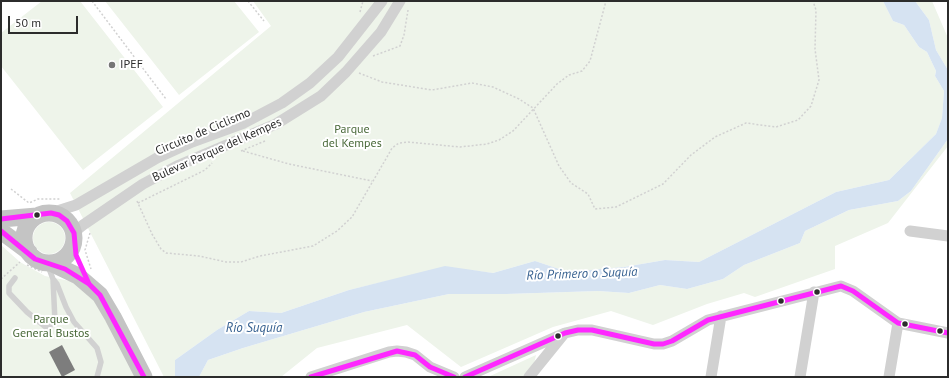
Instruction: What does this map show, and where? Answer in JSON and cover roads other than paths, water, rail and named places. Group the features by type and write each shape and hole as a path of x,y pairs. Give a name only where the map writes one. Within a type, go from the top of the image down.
{"main road":[{"path":"26,256 25,232 28,225 44,215"},
{"path":"1,219 59,215 67,220 72,228 76,255 113,317 144,377"},
{"path":"1,231 26,256 39,261 50,268 90,278"},
{"path":"50,268 65,257 74,240"}],"street":[{"name":"Bulevar Parque del Kempes","path":"44,215 76,205 156,158 192,142 244,123 282,103 310,83 338,57 382,1"},
{"name":"Bulevar Parque del Kempes","path":"74,240 76,232 83,225 143,184 177,166 276,124 320,96 346,72 381,32 400,1"},
{"path":"910,231 948,236"},
{"path":"465,377 565,333 578,330 592,330 654,344 663,344 672,341 708,320 841,286 848,288 898,323 948,333"},
{"path":"800,377 814,292"},
{"path":"711,377 721,316"},
{"path":"889,377 898,323"},
{"path":"528,377 565,333"},
{"path":"311,377 336,373 389,352 397,351 406,352 415,356 429,372 454,377"}],"lane":[{"path":"15,278 9,286 9,292 27,312 47,328 55,322 50,268"},
{"path":"50,268 66,307 74,322 97,348 101,362 97,377"}],"water":[{"name":"Río Suquía","path":"883,1 915,1 929,20 936,50 948,70 948,139 911,191 898,201 849,210 805,231 800,243 744,265 723,279 687,289 660,285 629,293 598,291 449,294 364,312 243,348 208,360 199,377 175,377 175,360 217,330 249,311 281,313 349,290 445,266 493,273 535,261 568,272 624,267 665,260 699,262 836,192 889,180 936,134 942,118 944,91 935,76 936,71 927,52 919,47 904,25 893,21"}],"place":[{"name":"IPEF","path":"112,65"}],"park label":[{"name":"Parque del Kempes","path":"352,137"},
{"name":"Parque General Bustos","path":"51,327"}],"water label":[{"name":"Río Primero o Suquía","path":"582,274"}]}
